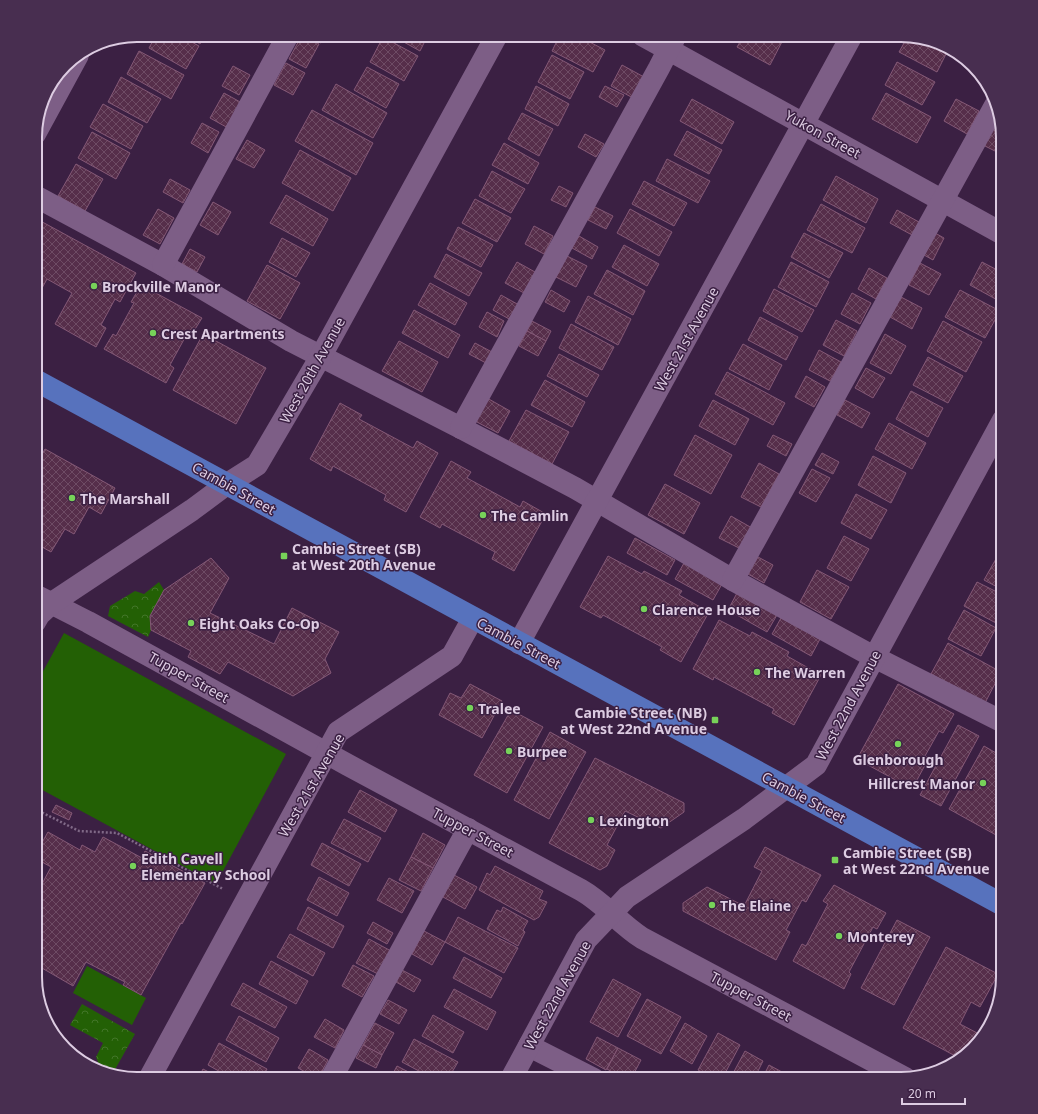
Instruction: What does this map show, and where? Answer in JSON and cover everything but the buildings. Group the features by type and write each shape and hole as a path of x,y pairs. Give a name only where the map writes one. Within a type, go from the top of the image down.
{"main road":[{"name":"Cambie Street","path":"42,384 996,902"}],"street":[{"path":"163,265 284,42"},
{"name":"West 20th Avenue","path":"43,599 192,510 227,484 257,465 321,356 493,42"},
{"path":"461,428 672,42"},
{"name":"Yukon Street","path":"672,42 803,124 996,230"},
{"name":"West 21st Avenue","path":"519,643 848,42"},
{"path":"44,117 70,70"},
{"path":"733,580 943,201 992,110"},
{"path":"42,200 163,265 291,341 575,488 733,580 874,657 996,718"},
{"name":"West 22nd Avenue","path":"514,1072 586,940 627,897 744,818 816,765 996,433"},
{"name":"Tupper Street","path":"43,599 94,625 592,897 631,931 642,938 876,1072"},
{"name":"West 21st Avenue","path":"153,1072 338,732 452,656 473,618"},
{"path":"335,1072 468,829"},
{"path":"529,1046 580,1072"}],"path":[{"path":"42,812 79,831 117,833 223,889"}],"green space":[{"path":"159,582 164,590 150,616 151,630 148,637 108,616 110,606 135,591 144,594"},
{"path":"64,633 286,754 216,884 42,790 42,673"},
{"path":"87,966 146,998 132,1025 73,993"},
{"path":"82,1004 135,1034 115,1069 99,1064 96,1057 103,1043 70,1025"}],"place":[{"name":"Brockville Manor","path":"94,286"},
{"name":"Crest Apartments","path":"153,333"},
{"name":"The Marshall","path":"72,498"},
{"name":"The Camlin","path":"483,515"},
{"name":"Cambie Street (SB) at West 20th Avenue","path":"284,556"},
{"name":"Clarence House","path":"644,609"},
{"name":"Eight Oaks Co-Op","path":"191,623"},
{"name":"The Warren","path":"757,672"},
{"name":"Tralee","path":"470,708"},
{"name":"Cambie Street (NB) at West 22nd Avenue","path":"715,720"},
{"name":"Glenborough","path":"898,744"},
{"name":"Burpee","path":"509,751"},
{"name":"Hillcrest Manor","path":"983,783"},
{"name":"Lexington","path":"591,820"},
{"name":"Cambie Street (SB) at West 22nd Avenue","path":"835,860"},
{"name":"Edith Cavell Elementary School","path":"133,866"},
{"name":"The Elaine","path":"712,905"},
{"name":"Monterey","path":"839,936"}]}
